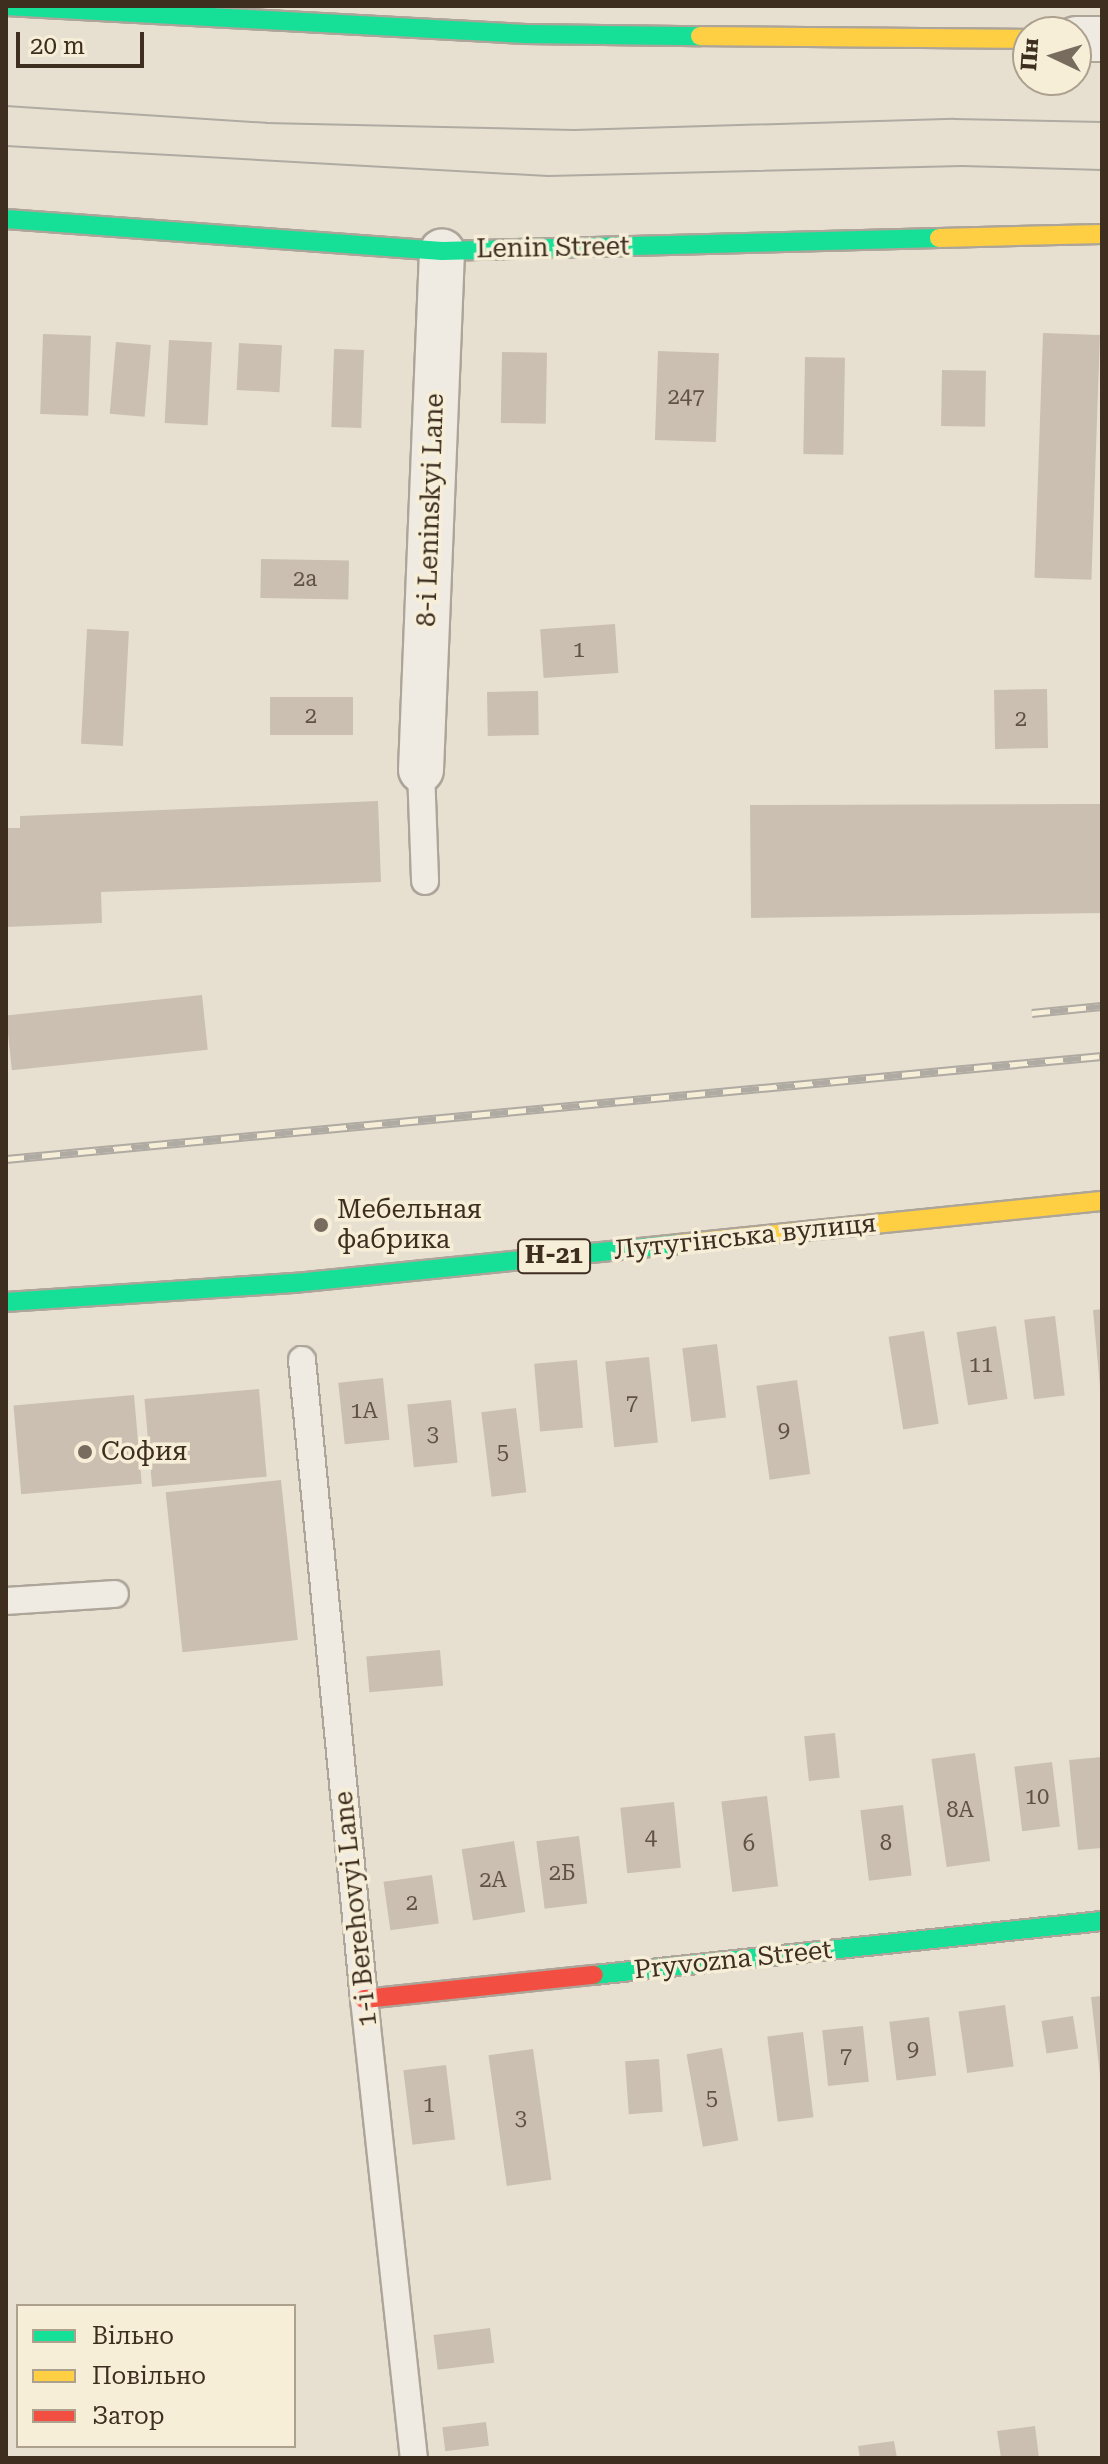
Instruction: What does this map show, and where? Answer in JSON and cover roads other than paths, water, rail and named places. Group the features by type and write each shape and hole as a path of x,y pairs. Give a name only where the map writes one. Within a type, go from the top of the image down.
{"street":[{"path":"6,6 433,17 525,34 1012,39"},
{"name":"Lenin Street","path":"6,219 442,251 1102,234"},
{"name":"8-i Leninskyi Lane","path":"421,770 442,251"},
{"name":"Лутугінська вулиця","path":"6,1302 295,1283 1102,1201"},
{"name":"Pryvozna Street","path":"364,1999 1102,1921"}],"lane":[{"path":"421,770 425,881"},
{"name":"1-i Berehovyi Lane","path":"302,1360 364,1999 414,2458"},
{"path":"6,1601 115,1594"}],"tram line":[{"path":"6,106 266,123 574,130 954,119 1102,122"},
{"path":"6,146 548,176 962,166 1102,170"}],"railway":[{"path":"1032,1013 1102,1006"},
{"path":"6,1159 1102,1056"}],"place":[{"name":"Мебельная фабрика","path":"321,1225"},
{"name":"София","path":"85,1452"}]}
